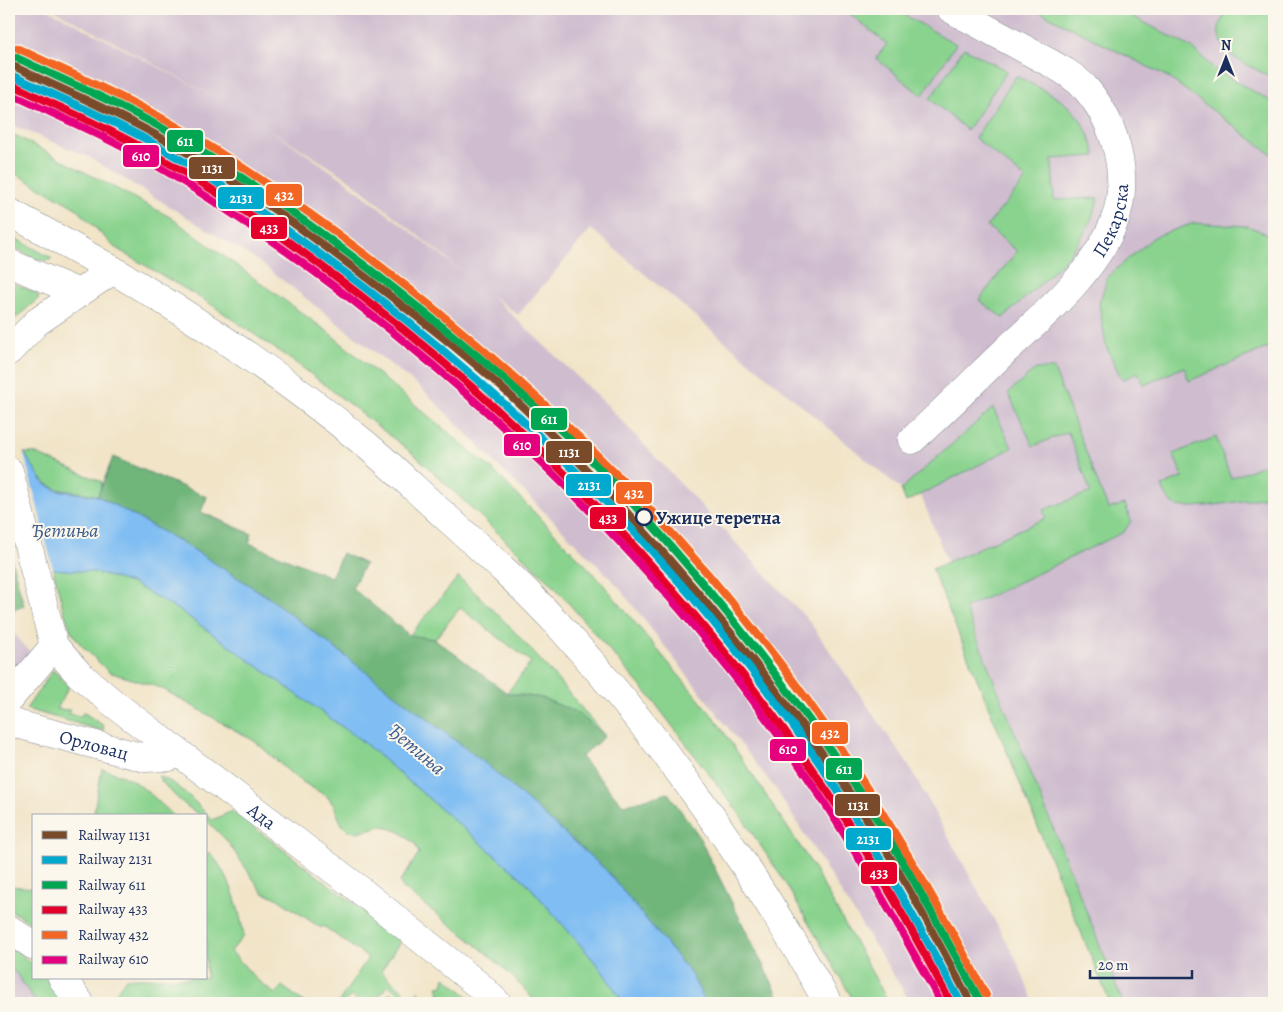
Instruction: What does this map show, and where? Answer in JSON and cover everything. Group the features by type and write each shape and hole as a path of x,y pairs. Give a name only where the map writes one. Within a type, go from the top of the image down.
{"street":[{"name":"Пекарска","path":"912,440 1057,302 1098,253 1115,221 1119,197 1120,167 1115,138 1103,113 1086,89 1058,68 951,9"},
{"path":"9,212 113,270 188,316 260,365 364,443 517,582 563,630 689,784 793,941 828,1003"},
{"path":"9,263 79,293"},
{"path":"9,351 37,322 113,270"},
{"name":"Ада","path":"9,471 54,646 79,674 92,686 355,886 482,988 497,1003"},
{"path":"9,699 54,646"},
{"name":"Орловац","path":"9,722 145,758 170,757 178,752"},
{"path":"9,930 32,945"},
{"path":"63,980 80,1003"}],"shaded area":[{"path":"9,9 47,9 225,102 52,9 1274,9 1274,1003 1123,1003 914,478 901,489 591,229 518,315 489,293 607,405 809,621 909,766 1016,959 1034,1003 911,1003 775,788 617,585 422,389 258,261 89,157 9,124","holes":["266,127 347,178 473,280 340,177"]},
{"path":"9,628 30,652 25,664 9,683"},
{"path":"9,947 32,976 32,980 36,980 60,1003 9,1003"}],"green space":[{"path":"844,9 894,9 956,44 922,96 876,58 887,44"},
{"path":"1034,9 1119,9 1192,48 1216,70 1274,103 1274,156 1168,77"},
{"path":"1227,9 1271,9 1274,11 1274,78 1241,62 1222,43 1219,28"},
{"path":"964,48 1007,71 967,130 930,99"},
{"path":"1016,76 1057,98 1076,114 1090,139 1096,156 1052,159 1054,200 1098,198 1084,234 1073,250 1003,318 979,300 1017,251 987,226 1026,179 975,138"},
{"path":"9,132 170,217 328,332 493,470 597,577 716,720 809,860 889,1003 855,1003 781,876 738,812 651,698 551,583 416,456 303,368 209,303 114,247 76,208 9,170"},
{"path":"1194,223 1248,226 1274,237 1274,345 1189,381 1184,367 1144,385 1138,372 1122,380 1106,346 1099,304 1108,276 1154,237"},
{"path":"9,235 52,259 47,261 36,259 24,253 9,244"},
{"path":"9,281 36,293 39,298 9,324"},
{"path":"1036,369 1054,369 1108,509 1125,504 1131,521 1124,532 965,608 1123,1003 1110,1003 932,569 1046,518 1043,510 1091,492 1068,432 1033,446 1008,393"},
{"path":"993,408 1012,448 906,502 901,489"},
{"path":"1216,437 1231,478 1274,461 1274,496 1193,507 1182,507 1170,502 1162,486 1183,477 1173,454"},
{"path":"24,453 34,453 102,482 98,496 61,490 47,484 33,468"},
{"path":"113,457 207,497 201,512 252,534 249,543 331,577 342,553 365,564 352,588 409,635 435,639 507,693 542,698 578,713 605,736 581,757 623,805 668,793 697,833 782,1003 706,1003 691,974 606,870 486,764 268,597 186,545 98,496"},
{"path":"9,549 24,606 9,612"},
{"path":"53,569 95,572 134,584 182,612 362,741 526,882 601,968 624,1003 536,1003 490,956 403,888 400,882 419,853 415,844 400,832 384,826 356,832 348,831 342,825 328,797 296,778 256,742 161,688 109,672 81,645 71,631"},
{"path":"458,577 498,614 605,736 578,713 542,698 507,693 531,662 460,608 435,639 409,636"},
{"path":"53,670 69,686 57,709 70,710 69,714 82,716 83,712 104,726 103,731 26,709"},
{"path":"102,769 133,781 172,814 93,814"},
{"path":"158,776 181,789 206,814 199,814 194,811 166,787"},
{"path":"232,811 393,933 400,942 381,971 408,995 405,998 388,985 374,1003 359,1003 352,996 342,1003 338,1003 368,958 323,926 321,928 275,897 263,893 227,841 208,822 208,816 212,820"},
{"path":"209,852 217,861 233,891 242,924 244,936 231,951 256,979 275,994 282,986 305,1003 155,1003 146,994 136,1003 108,1003 125,980 208,980"},
{"path":"9,886 32,888 32,923 9,910"},
{"path":"9,944 32,964 32,980 47,980 65,1003 36,1003 16,973 9,968"},
{"path":"445,977 476,1003 442,1003 438,986 443,985"},
{"path":"419,990 424,1003 406,1003"},
{"path":"390,992 406,1003 384,1003 383,1002"}],"water":[{"name":"Ђетиња","path":"9,453 24,453 44,483 56,490 98,496 186,545 268,597 486,764 606,870 691,974 706,1003 624,1003 600,968 526,882 362,741 182,612 134,584 95,572 53,569 9,549"}],"pier":[{"path":"9,450 23,450 54,572 10,552"}],"rail line":[{"name":"432","path":"17,48 149,111 195,137 275,189 379,265 448,320 515,378 579,438 642,501 701,567 758,635 811,706 861,779 894,832 986,995"},
{"name":"611","path":"13,56 144,118 215,160 267,195 368,268 434,320 500,375 593,461 683,560 741,630 824,740 885,832 979,999"},
{"name":"1131","path":"9,64 140,126 185,151 237,184 405,307 527,411 614,498 655,543 734,636 808,733 878,836 926,919 971,1003"},
{"name":"2131","path":"9,74 138,135 210,178 314,249 432,341 498,398 561,457 622,519 680,583 736,650 788,719 838,791 871,843 961,1003"},
{"name":"433","path":"9,83 131,142 176,167 257,219 360,295 428,349 493,405 555,464 615,525 672,588 727,654 779,723 862,845 908,923 951,1003"},
{"name":"610","path":"9,93 96,133 130,151 200,192 251,226 351,299 419,353 548,469 667,594 775,730 855,851 941,1003"}],"place":[{"name":"Ужице теретна","path":"644,517"}]}
